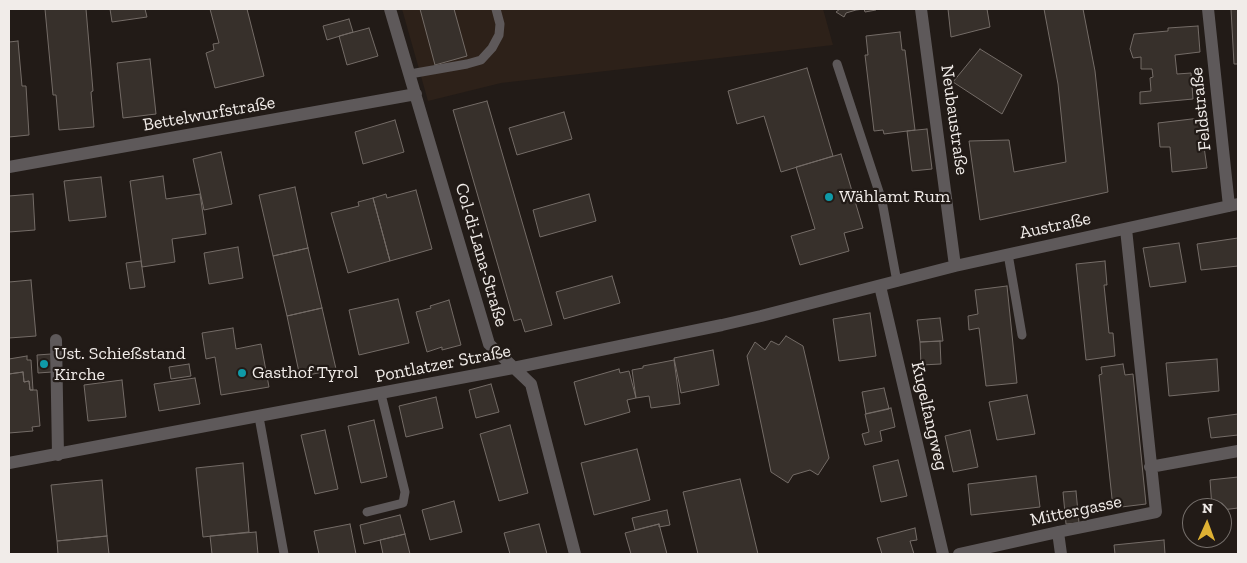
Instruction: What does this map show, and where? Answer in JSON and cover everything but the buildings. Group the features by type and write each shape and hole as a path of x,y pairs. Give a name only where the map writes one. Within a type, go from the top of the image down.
{"street":[{"name":"Col-di-Lana-Straße","path":"390,9 489,344 531,384 576,554"},
{"name":"Neubaustraße","path":"921,9 955,266"},
{"name":"Feldstraße","path":"1208,9 1233,205"},
{"name":"Bettelwurfstraße","path":"9,167 416,94"},
{"name":"Austraße","path":"880,286 955,266 1233,205"},
{"name":"Mittergasse","path":"959,554 1156,512 1126,229"},
{"name":"Pontlatzer Straße","path":"9,463 513,368 761,316 880,286"},
{"name":"Kugelfangweg","path":"880,286 943,554"},
{"path":"56,340 58,455"},
{"path":"1150,467 1238,451"},
{"path":"1058,532 1061,554"}],"lane":[{"path":"410,74 481,60 492,48 499,35 500,24 496,9"},
{"path":"836,64 882,201 897,282"},
{"path":"1008,254 1022,335"},
{"path":"367,512 403,503 405,492 381,394"},
{"path":"259,417 284,554"}],"shaded area":[{"path":"402,9 823,9 833,45 501,83 428,101"}],"place":[{"name":"Wählamt Rum","path":"829,197"},
{"name":"Ust. Schießstand Kirche","path":"44,364"},
{"name":"Gasthof Tyrol","path":"242,373"}]}
